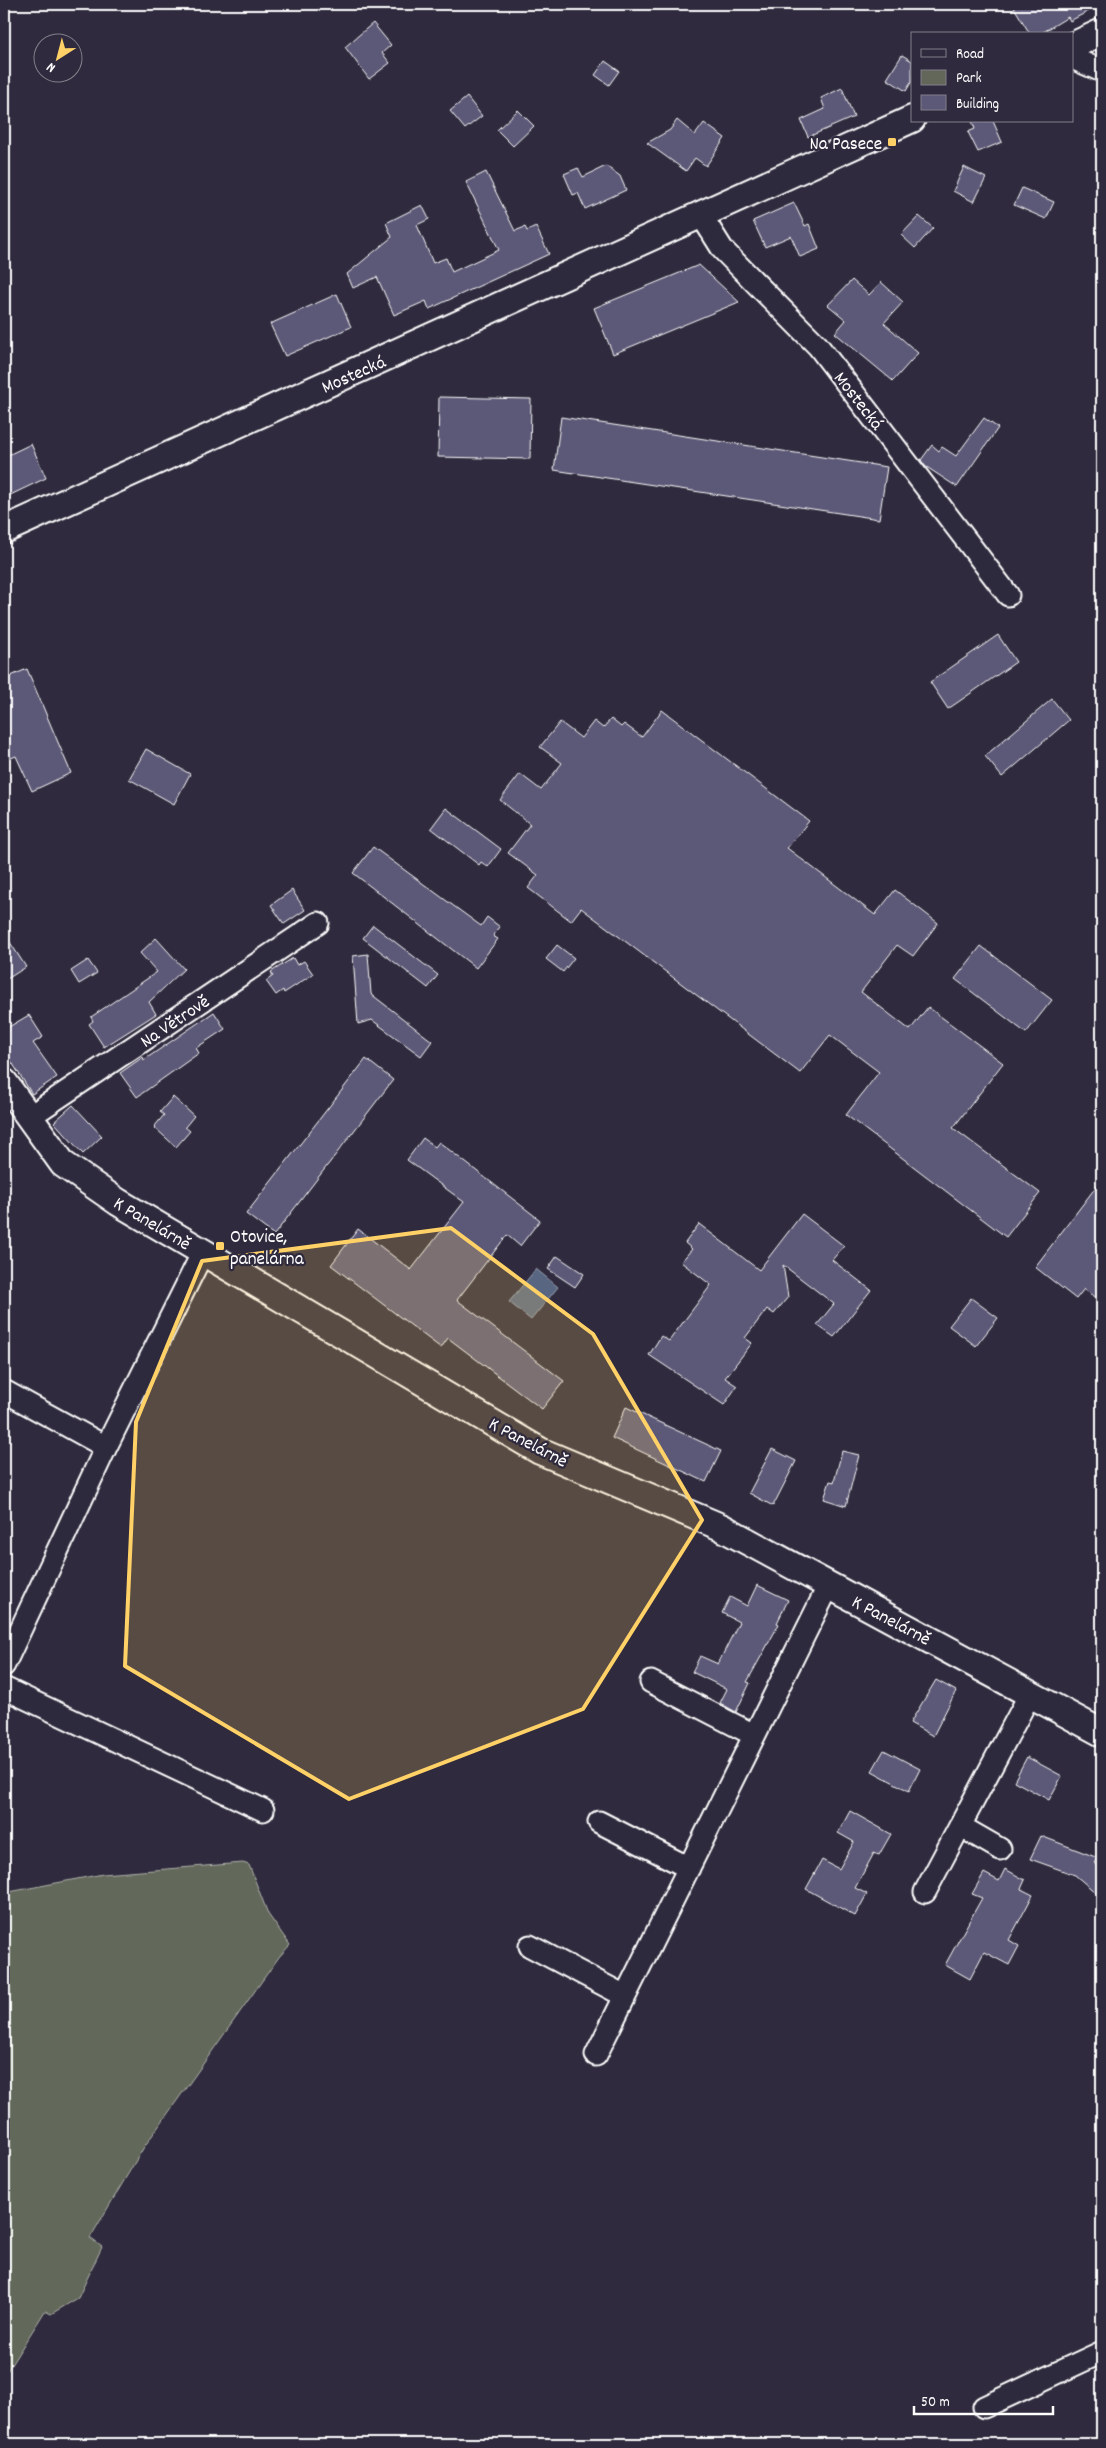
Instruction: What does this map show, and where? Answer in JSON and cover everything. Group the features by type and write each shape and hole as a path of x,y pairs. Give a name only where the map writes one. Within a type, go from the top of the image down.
{"street":[{"path":"1074,45 1102,32"},
{"path":"1074,59 1102,71"},
{"name":"Mostecká","path":"4,530 911,119"},
{"name":"Mostecká","path":"702,215 723,250 818,346 1008,595"},
{"name":"Na Větrově","path":"29,1117 318,923"},
{"name":"K Panelárně","path":"4,1082 63,1164 118,1202 540,1451 721,1527 1102,1733"},
{"path":"4,1665 106,1446 203,1252"},
{"path":"4,1391 106,1446"},
{"path":"596,2055 828,1585"},
{"path":"651,1682 754,1735"},
{"path":"4,1688 263,1810"},
{"path":"924,1892 1030,1694"},
{"path":"599,1822 689,1868"},
{"path":"960,1826 1000,1848"},
{"path":"530,1946 625,1996"},
{"path":"984,2407 1102,2352"}],"highlighted area":[{"path":"451,1228 593,1334 702,1520 583,1709 349,1799 125,1666 136,1422 202,1261"}],"green space":[{"path":"243,1863 249,1865 268,1914 290,1945 279,1957 144,2147 90,2238 102,2247 78,2298 51,2314 45,2311 4,2376 4,1893 103,1874"}],"water":[{"path":"536,1269 558,1287 531,1320 509,1302"}],"building":[{"path":"1012,4 1102,4 1070,21 1068,17 1043,32 1029,32"},
{"path":"373,23 391,45 382,53 390,63 369,79 345,47"},
{"path":"902,55 911,60 911,83 906,91 887,79"},
{"path":"605,61 619,71 609,85 595,75"},
{"path":"842,88 854,117 808,137 801,120 825,109 821,98"},
{"path":"467,97 482,116 465,129 450,111"},
{"path":"518,110 534,126 513,146 497,130"},
{"path":"677,120 695,135 704,123 725,138 706,166 695,158 686,171 647,143 670,130"},
{"path":"972,122 993,122 1002,142 978,152 968,132 975,129"},
{"path":"606,166 620,176 626,190 585,209 578,193 573,195 564,174 578,168 583,177"},
{"path":"964,167 986,178 974,202 953,191"},
{"path":"486,172 515,231 525,227 527,231 536,227 549,254 429,309 426,301 394,315 377,277 353,288 347,274 392,237 386,223 422,205 429,219 417,225 433,263 446,258 452,272 499,250 466,182"},
{"path":"1022,188 1054,202 1046,219 1014,205"},
{"path":"794,203 805,226 809,224 819,249 800,257 791,236 765,247 753,221"},
{"path":"919,216 933,228 915,248 901,235"},
{"path":"699,265 739,302 613,354 594,308"},
{"path":"852,280 869,295 881,282 903,302 884,323 918,353 893,381 835,333 846,320 828,305"},
{"path":"337,294 351,327 285,356 270,324"},
{"path":"439,397 531,399 530,459 438,457"},
{"path":"561,417 887,467 879,519 554,470"},
{"path":"984,418 998,428 957,487 925,466 921,460 932,445 939,451 942,447 956,456"},
{"path":"31,444 46,478 4,498 4,457"},
{"path":"998,635 1016,662 948,709 930,682"},
{"path":"27,669 71,773 32,791 16,756 4,761 4,679"},
{"path":"1052,699 1069,720 1002,777 985,756"},
{"path":"662,710 809,821 787,848 875,915 895,890 938,923 913,956 897,945 861,992 910,1030 928,1007 1003,1063 953,1128 1040,1193 1006,1237 846,1115 879,1072 830,1035 800,1073 581,908 571,921 528,888 538,875 508,853 530,824 500,800 520,774 541,790 562,763 540,747 560,722 581,738 594,721 603,728 611,719 621,727 624,724 642,737"},
{"path":"146,749 190,774 174,804 129,779"},
{"path":"446,808 501,849 488,867 481,862 479,865 431,828"},
{"path":"373,847 481,926 487,917 500,927 493,936 498,939 476,968 353,873"},
{"path":"292,890 305,910 284,924 271,905"},
{"path":"373,925 438,975 428,988 363,938"},
{"path":"4,933 26,967 4,981"},
{"path":"156,938 184,969 149,1002 156,1014 104,1047 89,1024 93,1021 91,1017 157,972 140,953"},
{"path":"557,945 574,958 563,972 546,959"},
{"path":"981,946 1052,1000 1026,1033 955,979"},
{"path":"368,954 371,994 432,1041 421,1056 372,1020 358,1024 353,956"},
{"path":"293,958 297,965 304,961 313,974 284,993 283,990 276,995 266,981 273,976 271,972"},
{"path":"88,960 97,973 79,984 71,971"},
{"path":"214,1012 225,1029 196,1048 199,1053 137,1097 120,1073 143,1057 144,1060"},
{"path":"29,1015 43,1037 33,1043 57,1077 32,1094 4,1050 4,1035 9,1031 7,1028"},
{"path":"366,1059 393,1080 274,1235 246,1214"},
{"path":"173,1097 194,1116 185,1127 190,1131 176,1147 154,1127 164,1115 160,1112"},
{"path":"73,1105 102,1136 83,1154 54,1122"},
{"path":"423,1138 435,1147 439,1142 540,1220 520,1246 507,1235 457,1300 564,1381 542,1409 448,1338 441,1348 331,1265 358,1229 411,1270 464,1202 407,1160"},
{"path":"1102,1179 1102,1303 1084,1289 1076,1299 1035,1267"},
{"path":"802,1214 844,1246 832,1260 871,1290 834,1337 817,1325 834,1304 783,1265 788,1297 774,1314 767,1309 745,1338 752,1343 725,1378 737,1386 724,1405 649,1355 661,1336 669,1341 711,1285 681,1262 692,1249 685,1243 699,1224 759,1270"},
{"path":"557,1256 584,1274 575,1287 548,1269"},
{"path":"971,1298 998,1318 976,1346 949,1326"},
{"path":"626,1407 721,1451 706,1482 612,1438"},
{"path":"772,1449 796,1461 773,1506 749,1493"},
{"path":"842,1451 859,1455 846,1506 824,1499 830,1481 834,1482"},
{"path":"757,1585 788,1600 777,1623 779,1624 747,1682 750,1683 736,1712 720,1703 727,1689 692,1672 700,1656 718,1664 739,1622 722,1613 730,1597 747,1606"},
{"path":"936,1680 956,1691 933,1736 910,1723"},
{"path":"884,1750 920,1769 909,1791 872,1771"},
{"path":"1027,1757 1062,1776 1049,1800 1014,1781"},
{"path":"850,1811 891,1834 879,1855 874,1853 855,1888 867,1894 855,1916 806,1889 822,1860 839,1869 854,1842 838,1833"},
{"path":"1041,1836 1098,1858 1094,1863 1102,1870 1102,1898 1075,1875 1030,1859"},
{"path":"1005,1869 1025,1880 1021,1889 1033,1895 1009,1940 1019,1946 1009,1965 984,1952 970,1979 945,1965 982,1898 972,1894 984,1873 999,1881"}],"place":[{"name":"Na Pasece","path":"892,142"},
{"name":"Otovice, panelárna","path":"220,1246"}]}
